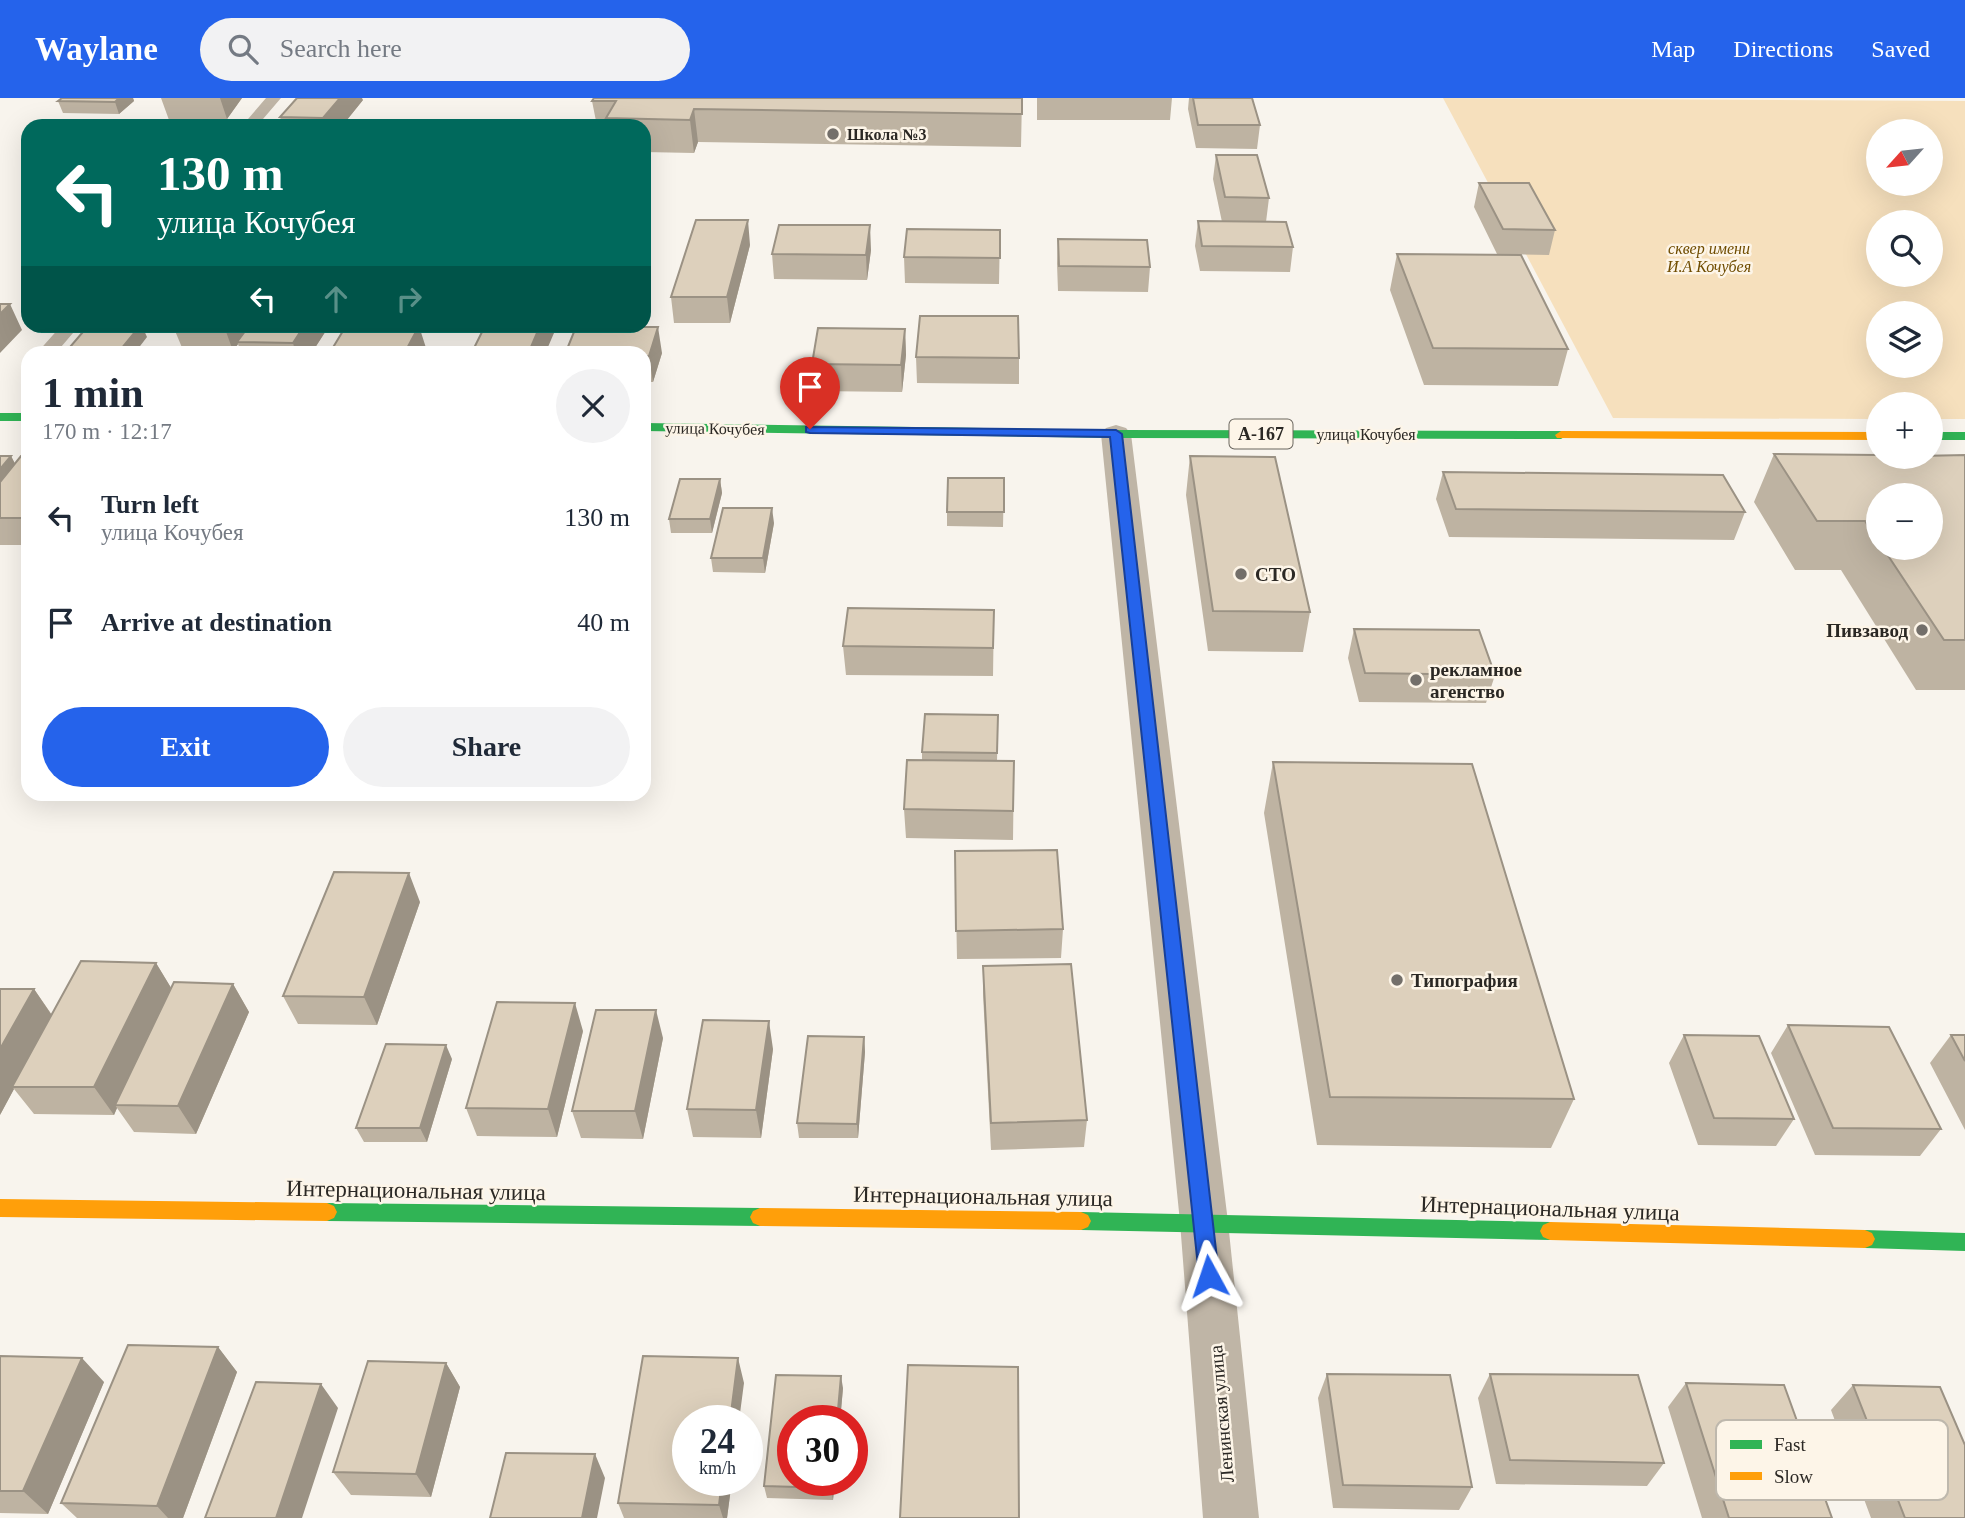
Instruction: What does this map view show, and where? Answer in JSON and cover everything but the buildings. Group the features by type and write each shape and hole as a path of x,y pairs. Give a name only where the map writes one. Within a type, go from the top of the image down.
{"main road":[{"path":"0,417 21,417"},
{"name":"улица Кочубея","path":"651,426 1116,434 1866,436"},
{"path":"1943,436 1965,436"},
{"name":"Интернациональная улица","path":"0,1208 1204,1222 1965,1242"}],"street":[{"name":"Ленинская улица","path":"1116,434 1204,1222 1231,1518"}],"lane":[{"path":"255,119 274,98"}],"green space":[{"name":"сквер имени И.А Кочубея","path":"1443,98 1965,101 1965,419 1943,419 1943,392 1866,392 1866,419 1613,418"}],"traffic: fast":[{"path":"0,417 21,417"},
{"path":"651,427 1116,434 1561,435"},
{"path":"1943,436 1965,436"},
{"path":"327,1212 760,1217"},
{"path":"1081,1221 1550,1231"},
{"path":"1865,1239 1965,1242"}],"traffic: slow":[{"path":"1561,435 1866,436"},
{"path":"0,1208 327,1212"},
{"path":"760,1217 1081,1221"},
{"path":"1550,1231 1865,1239"}],"place":[{"name":"Школа №3","path":"833,134"},
{"name":"СТО","path":"1241,574"},
{"name":"Пивзавод","path":"1922,630"},
{"name":"рекламное агенство","path":"1416,680"},
{"name":"Типография","path":"1397,980"}],"route":[{"path":"810,429 1116,434 1209,1276"}]}
